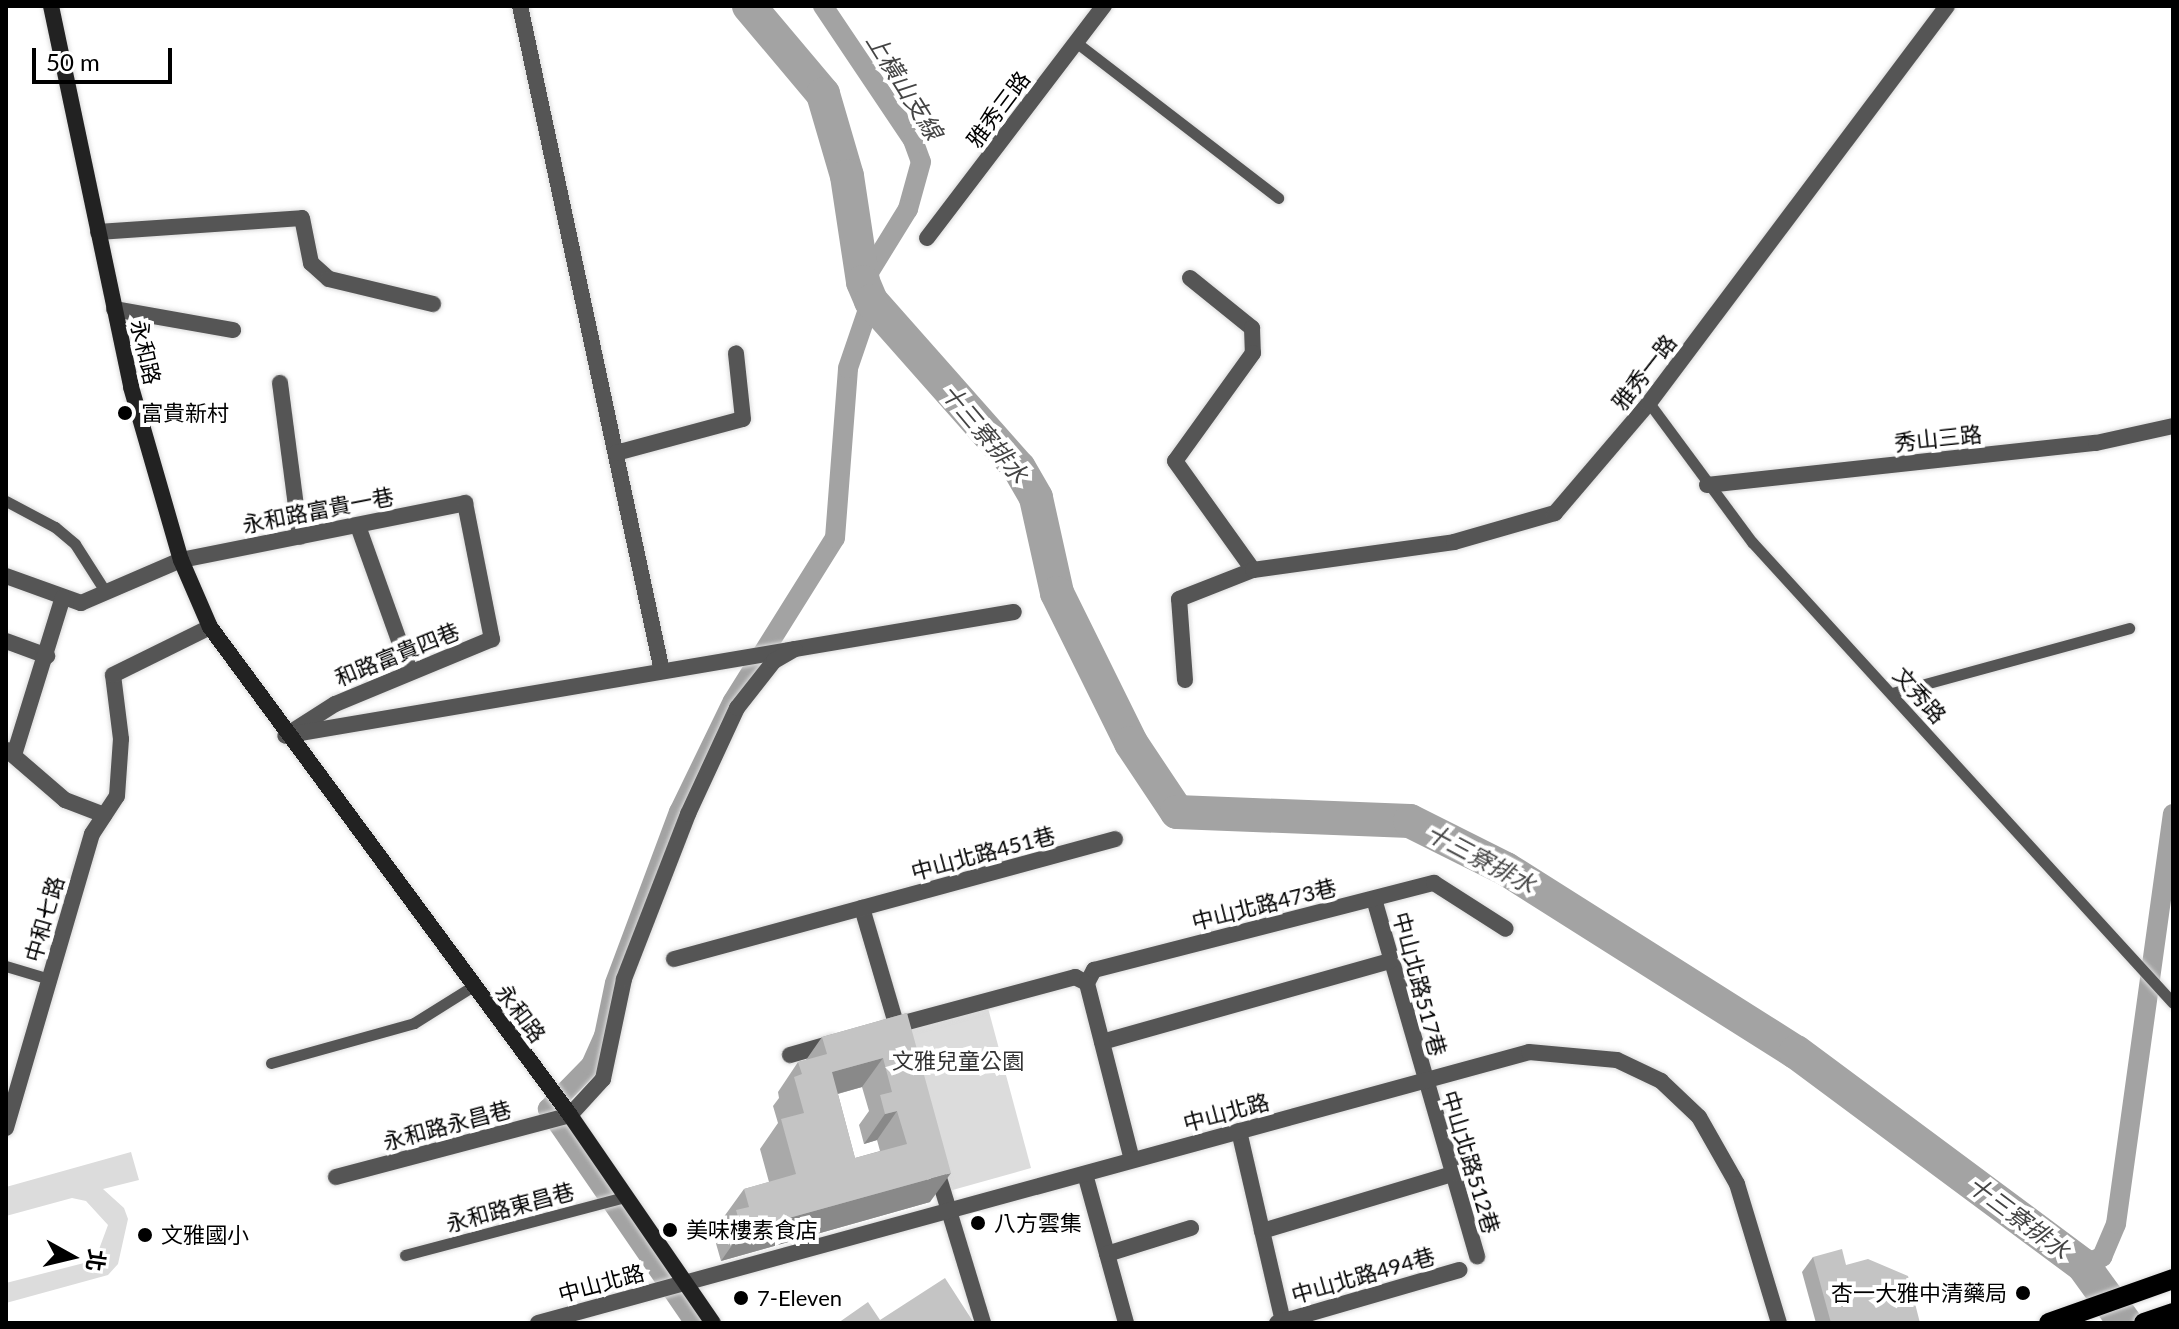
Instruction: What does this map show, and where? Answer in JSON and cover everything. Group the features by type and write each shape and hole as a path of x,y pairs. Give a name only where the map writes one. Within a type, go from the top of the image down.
{"main road":[{"name":"永和路","path":"51,6 114,309 181,560 210,627 285,736 569,1115 713,1323"},
{"path":"2049,1323 2098,1312 2128,1296 2173,1279"},
{"path":"2147,1322 2173,1313"}],"street":[{"path":"520,6 662,671"},
{"name":"雅秀三路","path":"927,238 1104,6"},
{"name":"雅秀一路","path":"1185,680 1179,599 1253,570 1454,542 1555,513 1649,403 1947,6"},
{"path":"98,232 302,218 311,263 329,279 433,304"},
{"path":"1190,278 1252,328 1253,353 1175,461 1253,570"},
{"path":"114,309 233,330"},
{"path":"616,453 743,419 736,353"},
{"path":"280,383 300,537"},
{"name":"秀山三路","path":"1707,485 2096,443 2173,426"},
{"name":"永和路富貴一巷","path":"63,597 81,603 181,560 465,503"},
{"name":"和路富貴四巷","path":"285,736 335,704 492,639 465,503"},
{"path":"358,526 410,671"},
{"path":"6,576 63,597 47,656 10,752 65,800 104,815"},
{"path":"285,736 1014,612"},
{"name":"中和七路","path":"6,1128 92,834 117,796 121,739 113,675 210,627"},
{"path":"6,641 47,656"},
{"path":"569,1115 603,1079 624,979 688,814 737,708 774,661 795,649"},
{"name":"中山北路451巷","path":"674,959 1115,839"},
{"name":"中山北路473巷","path":"1087,983 1094,970 1434,883 1506,929"},
{"name":"中山北路517巷","path":"1374,899 1423,1081"},
{"path":"862,908 905,1054"},
{"path":"1102,1042 1391,961"},
{"path":"790,1055 1075,977 1087,983 1132,1160"},
{"name":"中山北路","path":"538,1323 1529,1052 1617,1060 1661,1081 1699,1117 1737,1184 1779,1323"},
{"name":"中山北路512巷","path":"1423,1081 1477,1256"},
{"name":"永和路永昌巷","path":"336,1177 569,1115"},
{"name":"中山北路494巷","path":"1239,1131 1280,1322 1459,1270"},
{"path":"932,1154 983,1323"},
{"path":"1085,1174 1126,1323"},
{"path":"1262,1231 1452,1174"},
{"path":"1107,1254 1191,1228"}],"lane":[{"path":"1077,43 1278,198"},
{"name":"文秀路","path":"1649,403 1752,542 2169,999"},
{"path":"6,501 55,527 75,544 105,591"},
{"path":"1892,693 2129,628"},
{"path":"6,966 49,979"},
{"path":"271,1063 414,1023 473,986"},
{"name":"永和路東昌巷","path":"405,1255 625,1198"}],"green space":[{"name":"文雅兒童公園","path":"988,1008 1031,1168 949,1191 905,1031"},
{"path":"131,1152 139,1180 103,1189 124,1208 128,1219 118,1264 108,1275 6,1303 6,1283 84,1263 98,1252 108,1225 86,1201 72,1198 6,1216 6,1187"}],"building":[{"path":"907,1013 951,1173 742,1231 736,1210 749,1207 744,1189 796,1174 781,1119 804,1113 794,1077 802,1074 798,1062 827,1054 822,1037","holes":["883,1058 892,1092 880,1095 885,1114 897,1111 907,1144 855,1158 832,1072"]},
{"path":"1842,1249 1846,1265 1868,1259 1908,1276 1920,1323 1831,1323 1813,1257"},
{"path":"945,1278 974,1323 838,1323 868,1302 880,1320"}],"waterway":[{"name":"十三寮排水","path":"749,6 823,94 847,176 863,282 871,301 1019,468 1036,498 1057,593 1131,743 1177,812 1410,821 1506,869 1796,1052 2083,1265 2125,1323"},
{"name":"上橫山支線","path":"823,6 913,140 921,162 908,209 863,282"},
{"path":"695,1323 548,1109 591,1065 604,1036 615,983 679,812 733,701 835,538 848,368 871,301"},
{"name":"十三寮排水","path":"2083,1265 2102,1257 2116,1224 2173,814"}],"place":[{"name":"富貴新村","path":"125,413"},
{"name":"八方雲集","path":"978,1223"},
{"name":"美味樓素食店","path":"670,1230"},
{"name":"文雅國小","path":"145,1235"},
{"name":"杏一大雅中清藥局","path":"2023,1293"},
{"name":"7-Eleven","path":"741,1298"}]}
